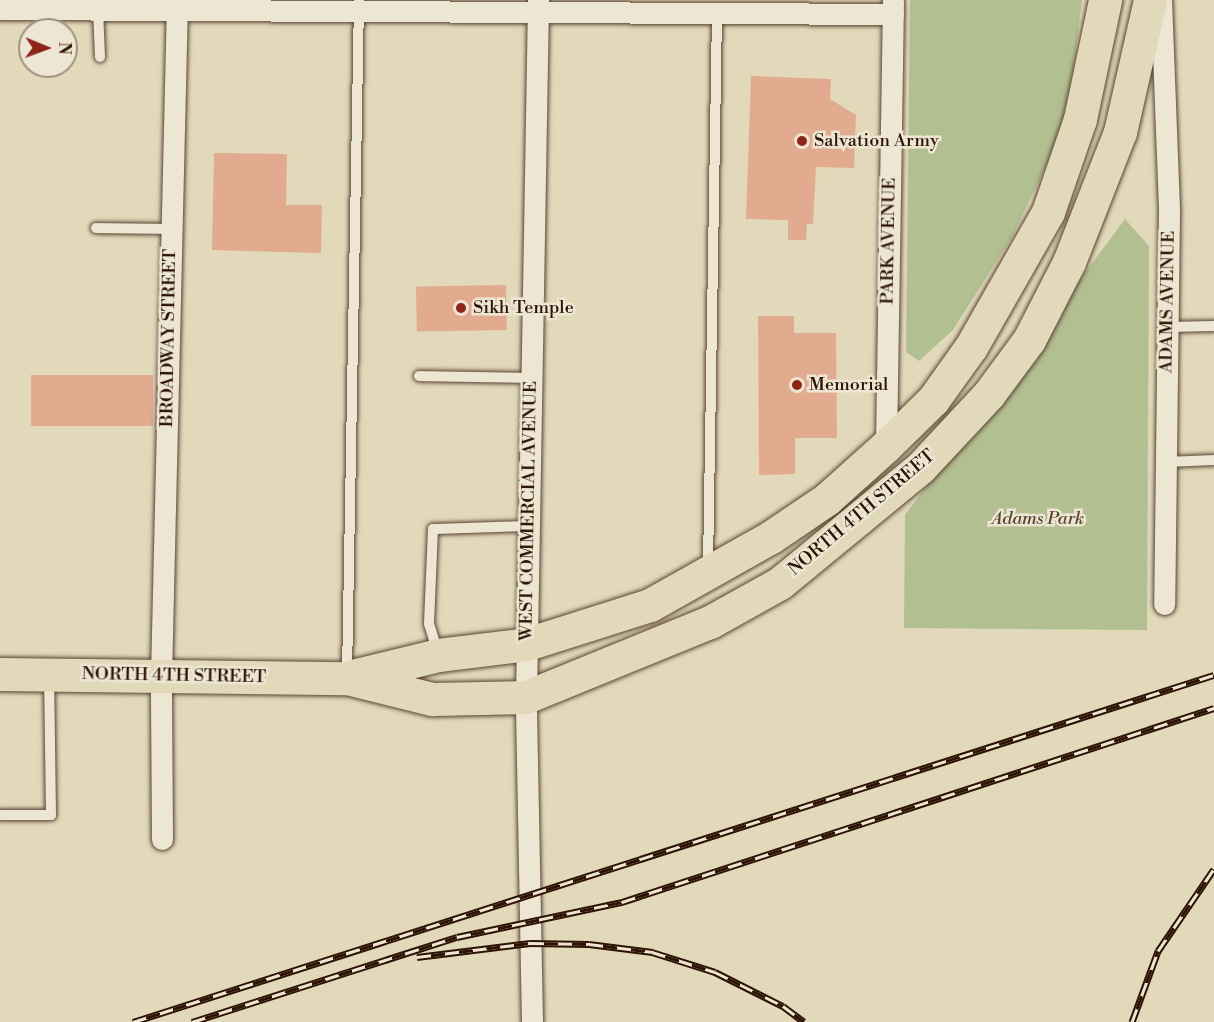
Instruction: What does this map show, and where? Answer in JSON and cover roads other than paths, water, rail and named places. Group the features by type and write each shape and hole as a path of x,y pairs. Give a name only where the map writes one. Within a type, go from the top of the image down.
{"main road":[{"name":"NORTH 4TH STREET","path":"347,678 438,656 527,644 650,605 708,573 827,499 933,400 971,347 1047,212 1080,119 1105,0"},
{"name":"NORTH 4TH STREET","path":"0,674 347,678 432,699 526,697 710,622 780,583 920,468 989,394 1029,340 1069,262 1120,132 1150,0"},
{"path":"1080,119 1120,132"}],"street":[{"name":"ADAMS AVENUE","path":"1161,0 1169,212 1164,604"},
{"path":"0,9 98,9 176,5 538,5 717,12 893,7"},
{"name":"BROADWAY STREET","path":"162,839 162,676 176,5"},
{"name":"WEST COMMERCIAL AVENUE","path":"532,1022 526,697 538,5"},
{"name":"PARK AVENUE","path":"886,446 893,7"}],"lane":[{"path":"347,678 359,5"},
{"path":"98,9 100,57"},
{"path":"708,573 717,12"},
{"path":"96,228 171,229"},
{"path":"1168,327 1214,326"},
{"path":"419,376 531,378"},
{"path":"1166,462 1214,460"},
{"path":"438,656 429,624 434,529 529,526"},
{"path":"0,815 51,815 49,674"}],"railway":[{"path":"133,1022 1214,675"},
{"path":"192,1022 457,937 622,902 1214,708"},
{"path":"1132,1022 1158,951 1214,869"},
{"path":"417,957 530,943 589,944 652,952 715,972 783,1006 804,1022"}],"place":[{"name":"Salvation Army","path":"802,141"},
{"name":"Sikh Temple","path":"461,308"},
{"name":"Memorial","path":"797,385"}],"park label":[{"name":"Adams Park","path":"1038,519"}]}
